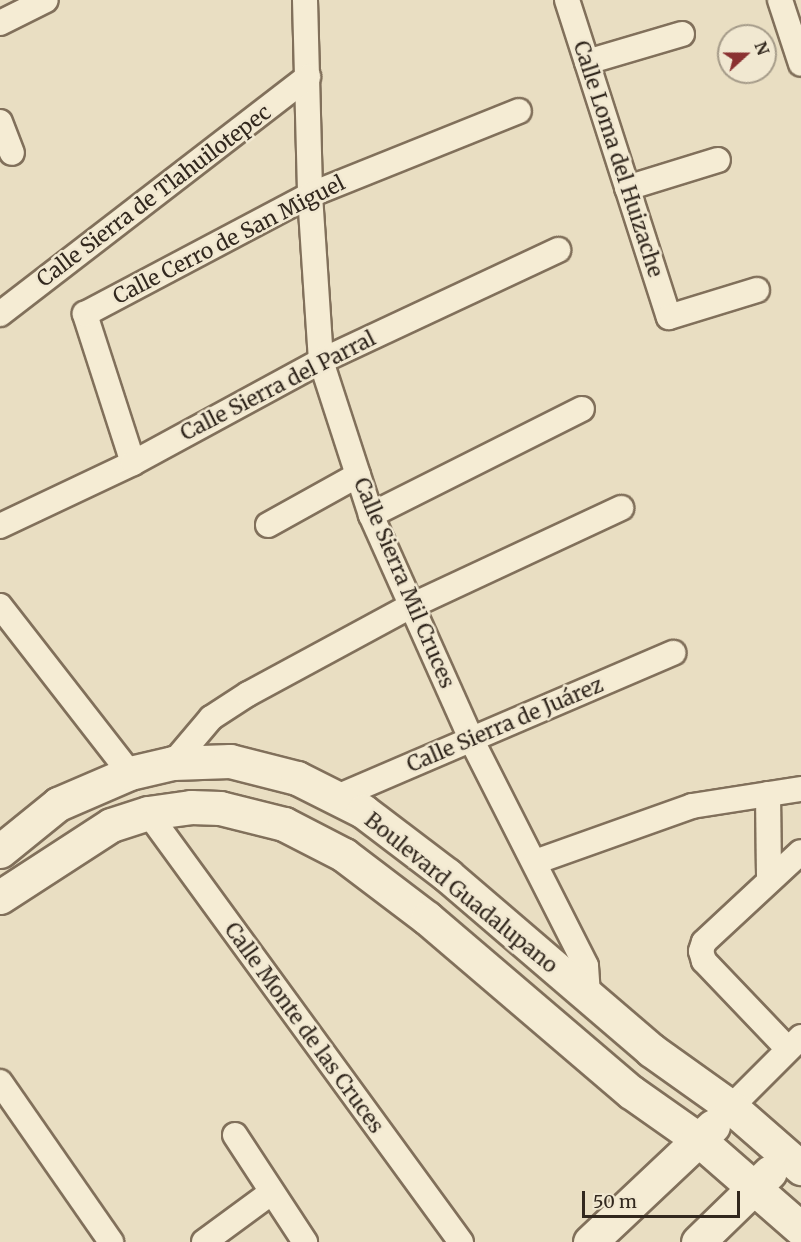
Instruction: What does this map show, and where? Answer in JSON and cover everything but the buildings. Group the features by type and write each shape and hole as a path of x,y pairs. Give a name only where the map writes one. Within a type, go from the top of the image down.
{"main road":[{"name":"Boulevard Guadalupano","path":"0,851 58,804 130,773 173,763 230,761 297,778 363,811 447,875 651,1050 796,1154"},
{"name":"Boulevard Guadalupano","path":"0,897 111,825 148,813 220,808 284,825 344,855 427,918 631,1092 699,1140 801,1229"},
{"path":"590,1242 731,1107"},
{"path":"710,1238 755,1188 796,1154"}],"street":[{"path":"0,23 46,0"},
{"name":"Calle Sierra Mil Cruces","path":"305,0 310,195 321,361 371,515 471,740 586,966 588,996"},
{"name":"Calle Loma del Huizache","path":"567,0 669,317 757,290"},
{"path":"780,0 801,64"},
{"path":"587,62 682,34"},
{"name":"Calle Sierra de Tlahuilotepec","path":"0,314 308,78"},
{"name":"Calle Cerro de San Miguel","path":"133,463 85,314 310,195 519,111"},
{"path":"0,122 12,153"},
{"path":"627,188 718,160"},
{"name":"Calle Sierra del Parral","path":"0,526 133,463 321,361 558,250"},
{"path":"371,515 582,409"},
{"path":"268,525 358,475"},
{"path":"173,763 212,718 248,694 411,606 621,508"},
{"path":"0,606 130,773"},
{"name":"Calle Sierra de Juárez","path":"337,797 673,653"},
{"path":"535,862 692,806 801,789"},
{"path":"768,794 769,879"},
{"name":"Calle Monte de las Cruces","path":"148,813 461,1242"},
{"path":"731,1107 795,1043 704,961 702,951 704,942 769,879 801,852"},
{"path":"0,1082 111,1242"},
{"path":"235,1135 305,1242"},
{"path":"204,1242 272,1192"}]}
